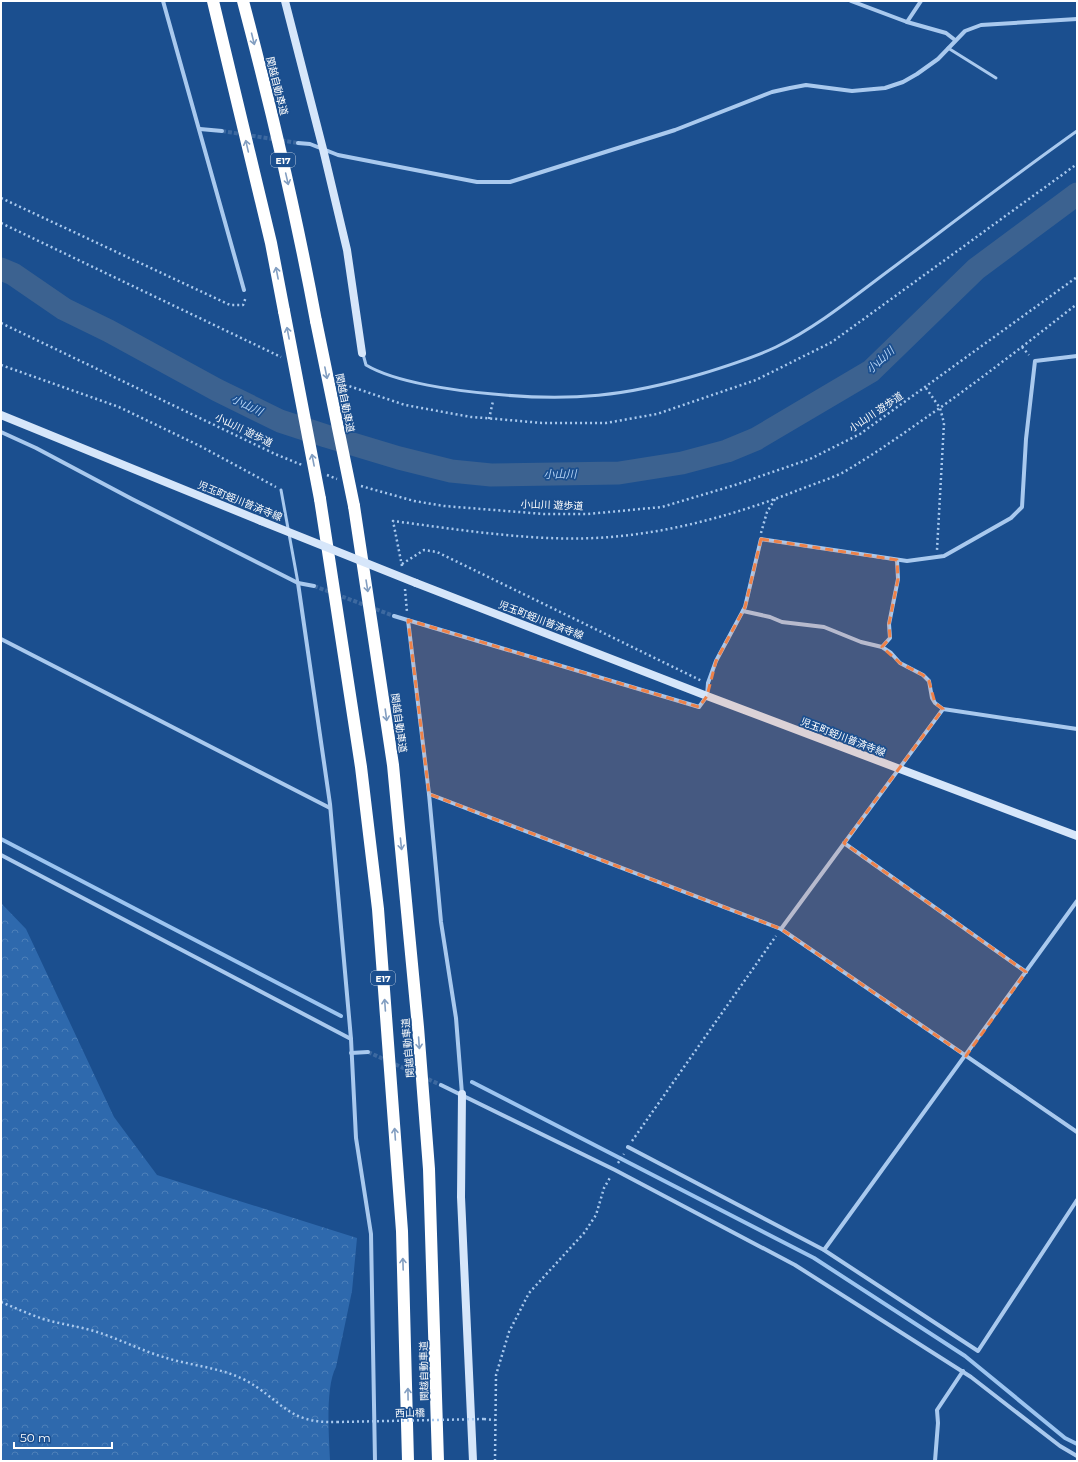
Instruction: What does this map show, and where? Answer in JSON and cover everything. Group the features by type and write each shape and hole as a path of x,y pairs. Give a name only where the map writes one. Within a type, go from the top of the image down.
{"highway":[{"name":"関越自動車道","path":"213,1 271,243 320,499 361,767 378,909 402,1231 408,1461"},
{"name":"関越自動車道","path":"243,1 269,99 299,233 354,506 393,765 418,1027 429,1169 438,1461"}],"main road":[{"path":"285,1 323,149 346,250 362,353"},
{"name":"児玉町蛭川普済寺線","path":"1,415 416,583 707,696 1077,836"},
{"path":"462,1094 461,1197 473,1461"}],"street":[{"path":"163,1 244,290"},
{"path":"850,1 907,22 946,33 955,40"},
{"path":"907,22 921,1"},
{"path":"298,143 310,144 338,155 477,182 510,182 675,130 772,92 806,85 852,91 885,88 904,82 938,59 965,31 981,25 1077,18"},
{"path":"200,129 222,131"},
{"path":"394,616 699,707 707,696 708,683 716,661 743,611 761,539 907,561 944,556 1011,518 1022,507 1026,439 1035,361 1077,356"},
{"path":"1,432 36,448 298,583 314,586"},
{"path":"882,647 890,638 889,624 898,579 897,560"},
{"path":"298,583 330,808 350,1039 356,1138 371,1234 375,1461"},
{"path":"743,611 770,617 782,622 824,627 861,642 882,647 891,653 900,664 929,681 932,698 935,703 943,709 1077,729"},
{"path":"408,620 429,794 441,922 456,1018 462,1094"},
{"path":"1,639 330,808"},
{"path":"781,929 943,709"},
{"path":"429,794 781,929 1077,1132"},
{"path":"844,843 1026,972"},
{"path":"1,855 350,1039"},
{"path":"824,1250 1077,901"},
{"path":"351,1053 368,1052"},
{"path":"441,1085 614,1170 795,1265 962,1371 1060,1446 1077,1456"},
{"path":"627,1148 824,1250 978,1351 1077,1200"},
{"path":"935,1461 938,1423 937,1410 962,1371"}],"lane":[{"path":"948,48 996,78"},
{"path":"362,353 366,365 388,374 461,391 514,396 581,398 618,394 646,389 712,371 776,347 807,329 865,288 1077,131"},
{"path":"281,490 298,583"}],"path":[{"path":"337,382 405,405 490,419 542,423 606,423 657,414 756,380 832,342 1077,164"},
{"path":"1,198 230,305 243,305 246,298 244,290"},
{"path":"1,223 48,244 283,358"},
{"name":"小山川 遊歩道","path":"360,486 414,501 444,506 544,514 588,514 662,507 735,485 810,459 860,434 926,388 1077,277"},
{"path":"403,572 393,522 469,531 541,537 610,537 665,529 728,516 775,499 840,473 875,453 940,408 1077,304"},
{"name":"小山川 遊歩道","path":"1,323 275,454 304,466"},
{"path":"1,365 119,407 200,446 281,490"},
{"path":"926,388 940,408 944,424 936,557"},
{"path":"490,419 492,410"},
{"path":"325,474 339,479"},
{"path":"761,539 762,526 767,512 775,499"},
{"path":"402,564 424,550 438,552 708,683"},
{"path":"405,588 408,620"},
{"path":"495,1461 496,1376 509,1332 529,1293 584,1233 596,1215 604,1188 627,1148 781,929"},
{"name":"西山橋","path":"1,1302 44,1319 94,1331 170,1359 217,1369 243,1379 259,1388 284,1409 300,1418 318,1422 495,1420"}],"highlighted area":[{"path":"761,539 897,560 898,579 889,624 890,638 882,647 900,663 923,675 929,681 935,703 943,709 844,843 1026,972 966,1056 781,929 429,794 408,620 699,707 707,696 716,661 745,607"}],"green space":[{"path":"1,903 26,929 114,1117 157,1175 357,1238 352,1291 336,1367 330,1387 328,1412 330,1461 1,1461"}],"waterway":[{"name":"小山川","path":"1,269 13,274 64,309 109,331 217,390 280,421 399,458 451,471 491,475 619,473 682,463 727,451 756,439 871,371 976,269 1077,194"},
{"path":"1,839 341,1016"},
{"path":"472,1082 814,1258 965,1356 1065,1438 1077,1444"}],"tunnel":[{"path":"222,131 298,143"},
{"path":"314,586 394,616"},
{"path":"368,1052 441,1085"}]}
